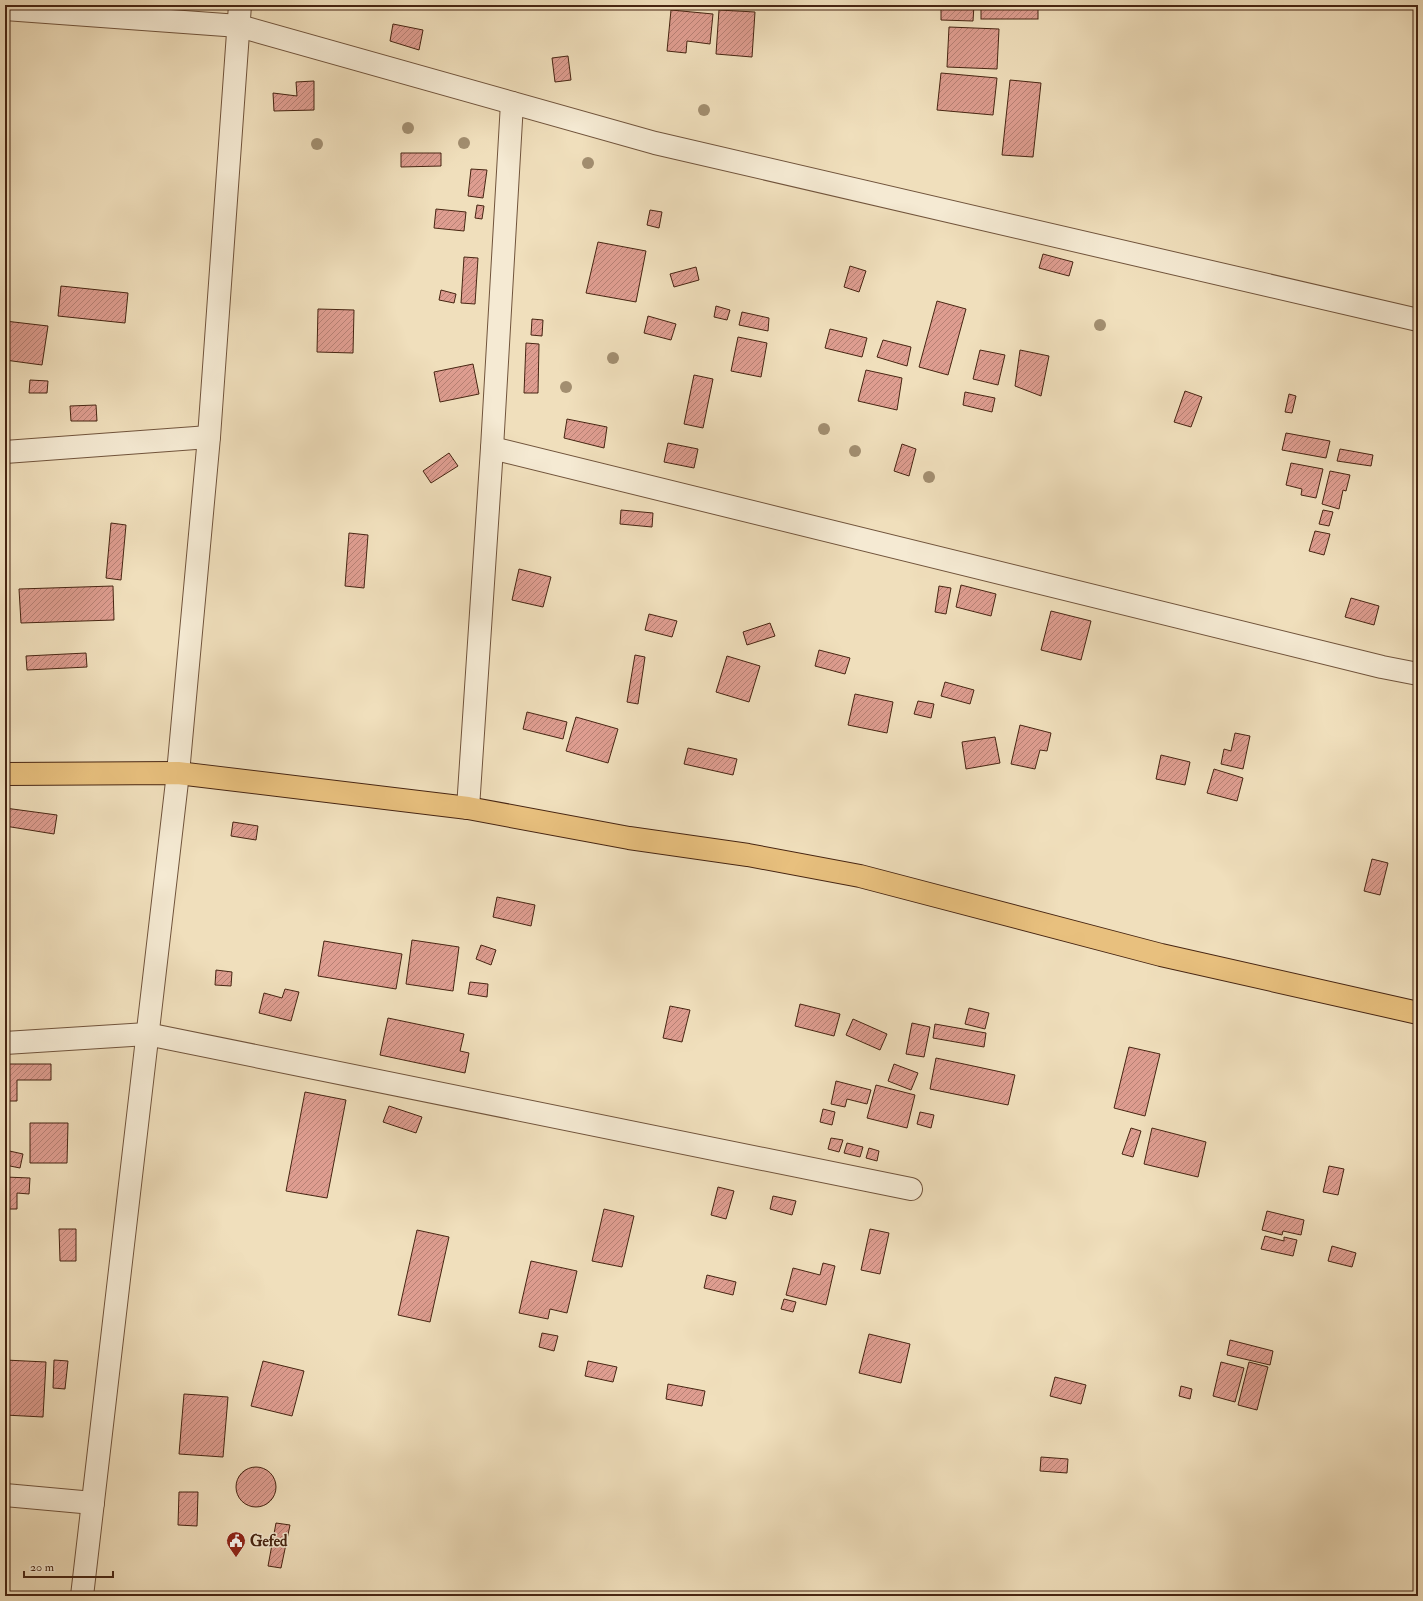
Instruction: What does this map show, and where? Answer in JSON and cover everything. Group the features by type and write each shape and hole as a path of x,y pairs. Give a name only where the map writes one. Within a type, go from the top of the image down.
{"main road":[{"path":"5,774 178,773 468,808 629,838 748,855 860,876 1161,955 1418,1013"}],"street":[{"path":"82,1596 178,773 209,437 240,5"},
{"path":"5,9 239,26 655,143 1418,320"},
{"path":"468,808 492,448 512,103"},
{"path":"5,452 209,437"},
{"path":"492,448 1382,667 1418,674"},
{"path":"5,1044 147,1034 911,1188"},
{"path":"5,1495 93,1503"}],"building":[{"path":"941,5 974,5 973,21 941,20"},
{"path":"981,5 1038,5 1038,19 981,19"},
{"path":"671,10 713,14 710,44 687,41 686,53 667,51"},
{"path":"719,10 755,12 752,57 716,54"},
{"path":"393,24 423,30 419,50 390,41"},
{"path":"949,27 999,29 997,69 947,67"},
{"path":"568,56 571,80 555,82 552,58"},
{"path":"941,73 997,78 993,115 937,110"},
{"path":"1010,80 1041,83 1033,157 1002,155"},
{"path":"314,81 314,110 274,111 273,93 297,96 296,82"},
{"path":"401,153 441,153 441,166 401,167"},
{"path":"471,169 487,170 483,198 468,196"},
{"path":"477,205 484,206 482,219 475,218"},
{"path":"436,209 466,212 464,231 434,228"},
{"path":"650,210 662,212 659,228 647,225"},
{"path":"598,242 646,251 636,302 586,293"},
{"path":"1043,254 1073,262 1069,276 1039,268"},
{"path":"464,257 478,258 475,304 461,303"},
{"path":"850,266 866,271 859,292 844,287"},
{"path":"696,267 699,280 674,287 670,274"},
{"path":"61,286 128,293 125,323 58,316"},
{"path":"441,290 456,294 454,303 439,300"},
{"path":"937,301 966,309 948,375 919,367"},
{"path":"716,306 730,310 727,320 714,317"},
{"path":"318,309 354,310 353,353 317,352"},
{"path":"742,312 769,318 768,331 739,325"},
{"path":"648,316 676,324 671,340 644,333"},
{"path":"532,319 543,320 542,336 531,335"},
{"path":"5,321 48,326 42,365 5,360"},
{"path":"830,329 867,338 862,357 825,348"},
{"path":"738,337 767,343 761,377 731,371"},
{"path":"883,340 911,347 907,366 877,357"},
{"path":"526,343 539,344 538,393 524,393"},
{"path":"980,350 1005,355 998,385 973,379"},
{"path":"1020,350 1049,356 1041,396 1015,386"},
{"path":"473,364 479,394 440,402 434,372"},
{"path":"866,370 902,378 897,410 858,401"},
{"path":"694,375 713,379 703,428 684,424"},
{"path":"30,380 48,381 47,393 29,393"},
{"path":"1185,391 1202,397 1191,427 1174,422"},
{"path":"965,392 995,398 992,412 963,405"},
{"path":"1289,394 1296,396 1292,413 1285,412"},
{"path":"96,405 97,421 71,421 70,406"},
{"path":"567,419 607,427 604,448 564,438"},
{"path":"1286,433 1330,441 1326,458 1282,450"},
{"path":"668,443 698,449 694,468 664,462"},
{"path":"902,444 916,449 909,476 894,471"},
{"path":"1340,449 1373,455 1371,466 1337,461"},
{"path":"449,453 458,466 431,483 423,471"},
{"path":"1291,463 1323,469 1316,498 1301,495 1302,489 1286,485"},
{"path":"1330,471 1350,475 1346,491 1343,490 1339,509 1322,504"},
{"path":"621,510 653,513 652,527 620,524"},
{"path":"1323,510 1333,512 1329,526 1319,524"},
{"path":"111,523 126,525 121,580 106,578"},
{"path":"1315,531 1330,534 1324,555 1309,551"},
{"path":"349,533 368,535 364,588 345,586"},
{"path":"519,569 551,577 543,607 512,600"},
{"path":"961,585 996,594 991,616 956,607"},
{"path":"113,586 114,620 21,623 19,589"},
{"path":"939,586 951,588 946,614 935,612"},
{"path":"1351,598 1379,606 1374,625 1345,617"},
{"path":"1051,611 1091,621 1081,660 1041,650"},
{"path":"649,614 677,621 672,637 645,630"},
{"path":"770,623 775,636 747,645 743,632"},
{"path":"819,650 850,658 845,674 815,666"},
{"path":"86,653 87,667 27,670 26,656"},
{"path":"635,655 645,657 638,704 627,702"},
{"path":"727,656 760,666 749,702 716,692"},
{"path":"945,682 974,690 970,704 941,696"},
{"path":"855,694 893,702 887,733 848,725"},
{"path":"918,701 934,704 931,718 914,714"},
{"path":"527,712 567,722 563,739 523,729"},
{"path":"576,717 618,729 608,763 566,751"},
{"path":"1020,725 1051,733 1047,751 1040,750 1035,769 1011,764"},
{"path":"1235,733 1250,736 1243,769 1221,764 1224,749 1231,751"},
{"path":"995,737 1000,763 966,769 962,742"},
{"path":"688,748 737,759 733,775 684,764"},
{"path":"1161,755 1190,762 1185,785 1156,779"},
{"path":"1214,769 1243,778 1237,801 1207,793"},
{"path":"5,808 57,815 54,834 5,826"},
{"path":"233,822 258,826 256,840 231,836"},
{"path":"1372,859 1388,863 1380,895 1364,891"},
{"path":"497,897 535,905 531,926 493,917"},
{"path":"412,940 459,947 453,991 406,984"},
{"path":"324,941 402,954 396,989 318,976"},
{"path":"481,945 496,950 491,965 476,959"},
{"path":"216,970 232,972 231,986 215,985"},
{"path":"470,982 488,984 487,997 468,994"},
{"path":"285,989 299,992 291,1021 259,1013 264,993 282,998"},
{"path":"800,1004 840,1014 834,1036 795,1026"},
{"path":"670,1006 690,1010 682,1042 663,1038"},
{"path":"969,1008 989,1013 985,1029 965,1024"},
{"path":"388,1018 464,1034 460,1051 469,1053 465,1073 380,1055"},
{"path":"853,1019 887,1034 880,1050 846,1035"},
{"path":"912,1023 930,1027 924,1057 906,1054"},
{"path":"935,1024 986,1033 984,1047 933,1038"},
{"path":"1129,1047 1160,1054 1145,1116 1114,1108"},
{"path":"936,1058 1015,1075 1008,1105 930,1089"},
{"path":"5,1064 51,1064 51,1080 17,1080 17,1101 5,1101"},
{"path":"894,1064 918,1073 911,1090 888,1081"},
{"path":"836,1081 871,1090 867,1104 847,1099 845,1107 831,1104"},
{"path":"876,1085 915,1095 907,1128 867,1118"},
{"path":"305,1092 346,1100 327,1198 286,1191"},
{"path":"389,1106 422,1117 416,1133 383,1122"},
{"path":"823,1109 835,1112 832,1125 820,1122"},
{"path":"920,1112 934,1115 931,1128 917,1124"},
{"path":"30,1123 68,1123 67,1163 30,1163"},
{"path":"1131,1128 1141,1131 1133,1157 1122,1154"},
{"path":"1152,1128 1206,1142 1198,1177 1144,1164"},
{"path":"831,1138 843,1140 839,1152 828,1149"},
{"path":"847,1143 863,1147 860,1157 844,1153"},
{"path":"869,1148 879,1151 877,1161 866,1158"},
{"path":"5,1150 23,1154 20,1168 5,1165"},
{"path":"1329,1166 1344,1169 1338,1195 1323,1192"},
{"path":"5,1177 30,1178 29,1194 17,1193 17,1209 5,1209"},
{"path":"718,1187 734,1191 726,1219 711,1215"},
{"path":"773,1196 796,1201 792,1215 770,1209"},
{"path":"604,1209 634,1216 622,1267 592,1261"},
{"path":"1267,1211 1304,1220 1301,1235 1283,1231 1282,1235 1262,1230"},
{"path":"59,1229 76,1229 76,1261 60,1261"},
{"path":"870,1229 889,1233 880,1274 861,1270"},
{"path":"417,1230 449,1237 430,1322 398,1315"},
{"path":"1265,1236 1284,1241 1284,1237 1297,1240 1293,1256 1261,1249"},
{"path":"1332,1246 1356,1253 1352,1267 1328,1261"},
{"path":"531,1261 577,1271 567,1313 550,1309 548,1319 519,1313"},
{"path":"823,1263 835,1266 826,1305 786,1295 793,1268 820,1275"},
{"path":"707,1275 736,1282 733,1295 704,1288"},
{"path":"784,1299 796,1302 793,1312 781,1309"},
{"path":"542,1333 558,1336 554,1351 539,1347"},
{"path":"869,1334 910,1344 901,1383 859,1373"},
{"path":"1230,1340 1273,1351 1270,1365 1227,1355"},
{"path":"5,1360 46,1362 43,1417 5,1415"},
{"path":"54,1360 68,1361 65,1389 53,1388"},
{"path":"263,1361 304,1371 292,1416 251,1406"},
{"path":"588,1361 617,1367 613,1382 585,1376"},
{"path":"1221,1362 1244,1368 1235,1402 1213,1396"},
{"path":"1249,1362 1268,1367 1257,1410 1238,1405"},
{"path":"1055,1377 1086,1385 1081,1404 1050,1396"},
{"path":"668,1384 705,1391 702,1406 666,1399"},
{"path":"1181,1386 1192,1389 1190,1399 1179,1396"},
{"path":"184,1394 228,1397 223,1457 179,1454"},
{"path":"1041,1457 1068,1459 1067,1473 1040,1471"},
{"path":"256,1467 264,1469 270,1473 274,1479 276,1487 274,1495 270,1501 264,1505 256,1507 248,1505 242,1501 238,1495 236,1487 238,1479 242,1473 248,1469"},
{"path":"179,1492 198,1492 197,1526 178,1525"},
{"path":"276,1523 290,1525 281,1568 268,1566"}],"place":[{"name":"Gefed","path":"236,1558"}]}
